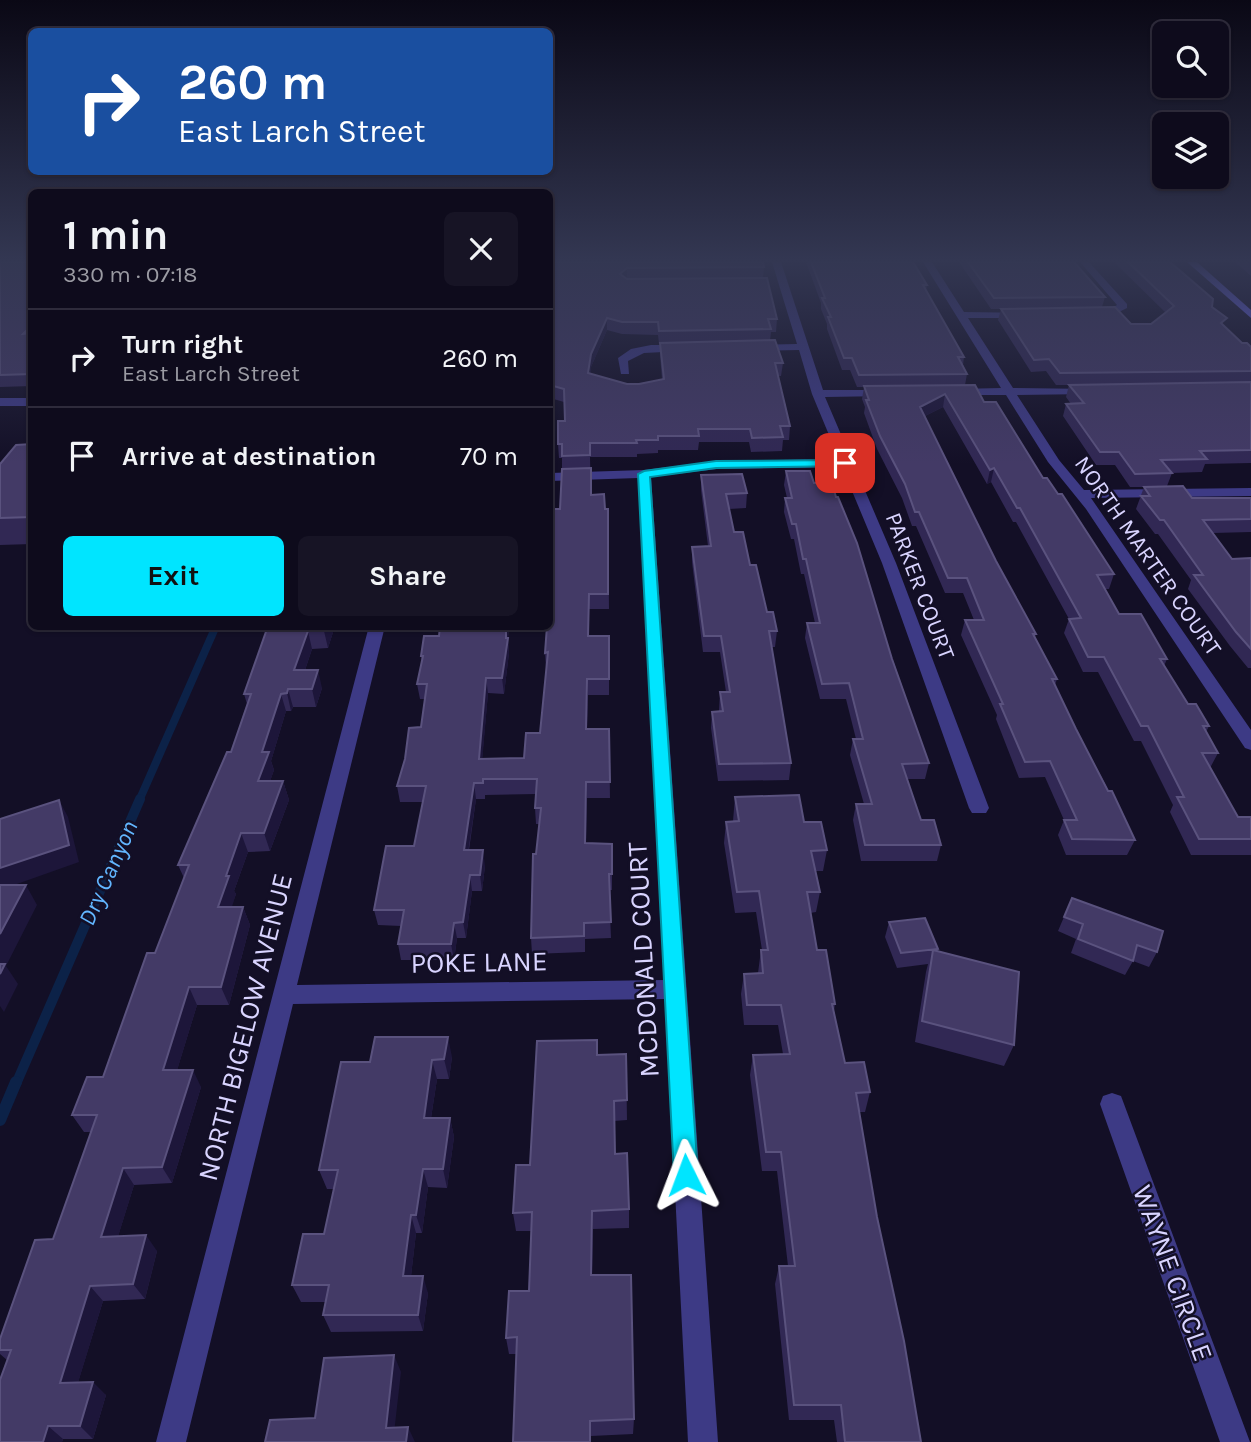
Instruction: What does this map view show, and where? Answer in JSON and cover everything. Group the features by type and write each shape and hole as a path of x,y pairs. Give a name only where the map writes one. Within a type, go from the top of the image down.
{"street":[{"name":"PARKER COURT","path":"795,329 845,463 889,563 979,808"},
{"name":"NORTH MARTER COURT","path":"969,329 1054,462 1091,507 1251,744"},
{"path":"748,348 802,347"},
{"path":"625,372 622,360 628,354 640,350 695,348"},
{"path":"940,393 1102,391"},
{"path":"818,394 900,393"},
{"path":"0,402 28,402"},
{"path":"553,477 644,474 716,465 845,463"},
{"name":"MCDONALD COURT","path":"644,474 703,1442"},
{"path":"1079,494 1251,492"},
{"name":"NORTH BIGELOW AVENUE","path":"171,1442 376,630"},
{"name":"POKE LANE","path":"284,995 674,989"},
{"name":"WAYNE CIRCLE","path":"1112,1104 1235,1442"}],"building":[{"path":"0,329 28,329 23,334 28,333 28,374 0,375"},
{"path":"553,329 602,329 591,354 588,373 627,384 664,379 660,343 775,340 783,363 775,363 790,426 780,426 783,437 752,438 750,429 698,429 699,436 658,436 658,440 636,440 637,443 590,443 590,455 562,456 562,444 558,444 558,421 565,421 564,389 553,386"},
{"path":"659,329 755,329 659,331"},
{"path":"833,329 948,329 964,357 958,357 967,374 859,375 852,358 844,358"},
{"path":"1014,329 1228,329 1242,343 1251,347 1251,371 1060,373 1049,359 1034,360"},
{"path":"1251,382 1251,450 1200,451 1207,459 1161,460 1172,473 1135,474 1119,452 1100,452 1066,404 1084,403 1069,385"},
{"path":"975,385 984,402 996,402 1043,478 1047,478 1058,494 1062,494 1114,574 1097,575 1119,614 1141,614 1167,659 1160,659 1188,704 1196,704 1209,726 1203,726 1218,753 1202,753 1238,817 1251,817 1251,839 1199,839 1177,797 1184,797 1148,726 1141,726 1104,657 1088,657 1069,619 1081,618 1020,508 1017,508 994,468 990,470 945,394 920,407 996,561 1036,634 1033,634 1057,679 1052,679 1076,729 1108,791 1112,791 1135,840 1072,839 1064,820 1077,820 1050,761 1025,762 1000,704 1003,704 965,620 984,620 967,578 948,578 919,512 915,512 905,484 880,436 866,400 869,400 864,386"},
{"path":"28,444 28,517 0,518 0,464 16,445"},
{"path":"591,468 591,495 604,494 605,509 608,509 608,594 589,594 588,636 609,636 609,679 587,679 586,729 609,729 610,782 586,782 585,843 612,844 612,874 609,874 611,922 584,923 584,936 531,938 533,854 536,854 541,808 535,808 537,779 483,779 483,783 474,783 464,850 483,850 480,875 470,875 463,922 454,923 451,944 398,944 404,910 374,910 386,846 414,846 426,786 397,786 405,759 409,728 421,727 427,684 417,684 424,636 439,636 440,630 506,630 508,638 502,678 486,678 479,759 524,758 526,733 540,733 548,652 545,653 547,630 553,630 553,509 560,509 562,469"},
{"path":"786,471 810,471 814,483 832,483 838,497 857,543 892,659 929,763 902,764 921,820 934,820 941,845 865,845 856,804 872,804 853,739 863,739 849,683 822,684 807,623 820,623 806,559 803,559 796,524 792,524 785,498 792,498"},
{"path":"742,474 747,493 726,494 734,532 743,532 750,565 756,565 767,612 773,612 777,631 769,631 791,763 719,764 712,712 723,711 720,692 730,692 721,636 704,636 692,547 711,546 701,475"},
{"path":"1183,486 1192,498 1251,498 1251,519 1203,520 1232,559 1251,558 1251,649 1194,575 1203,575 1164,520 1160,520 1141,496 1150,496 1144,487"},
{"path":"267,630 324,630 308,631 294,670 318,670 312,689 288,689 287,693 281,694 262,752 269,752 258,781 283,781 264,833 241,833 226,876 229,876 218,907 243,907 221,987 189,987 163,1070 193,1070 162,1167 123,1168 101,1237 146,1235 133,1284 90,1286 60,1383 93,1382 80,1426 48,1426 43,1442 0,1442 0,1380 11,1350 0,1350 0,1339 35,1240 53,1239 97,1115 72,1115 87,1077 103,1077 147,953 155,953 189,865 178,865 227,752 231,752 251,694 244,694"},
{"path":"799,795 804,822 821,822 827,850 811,851 820,892 807,892 817,950 826,950 835,1004 832,1004 845,1063 864,1062 870,1092 856,1093 921,1442 845,1442 841,1405 794,1405 779,1266 795,1266 781,1152 766,1152 753,1055 790,1054 781,1005 747,1005 744,974 763,973 761,950 768,950 759,891 737,892 726,822 739,821 735,797"},
{"path":"59,800 69,845 0,868 0,819"},
{"path":"0,885 26,885 0,934"},
{"path":"1072,898 1163,931 1157,952 1137,945 1133,961 1078,939 1083,924 1064,917"},
{"path":"925,918 938,949 901,953 889,922"},
{"path":"933,950 1019,972 1014,1045 922,1021"},
{"path":"375,1037 448,1037 444,1059 432,1060 424,1118 450,1118 443,1169 423,1169 416,1215 411,1215 403,1276 423,1276 418,1315 323,1315 329,1285 292,1285 303,1234 324,1234 338,1170 319,1170 341,1062 370,1062"},
{"path":"597,1040 597,1055 626,1054 627,1100 614,1101 615,1154 627,1153 629,1209 592,1211 591,1275 631,1275 634,1419 590,1421 590,1442 513,1442 517,1337 506,1338 509,1291 529,1291 532,1212 513,1213 516,1165 530,1165 537,1041"},
{"path":"394,1355 386,1428 408,1427 406,1442 265,1442 270,1420 315,1418 324,1358"}],"waterway":[{"name":"Dry Canyon","path":"139,801 214,630"},
{"name":"Dry Canyon","path":"16,1084 140,799"},
{"name":"Dry Canyon","path":"0,1120 16,1082"}],"route":[{"path":"686,1175 644,474 716,465 845,463"}]}
